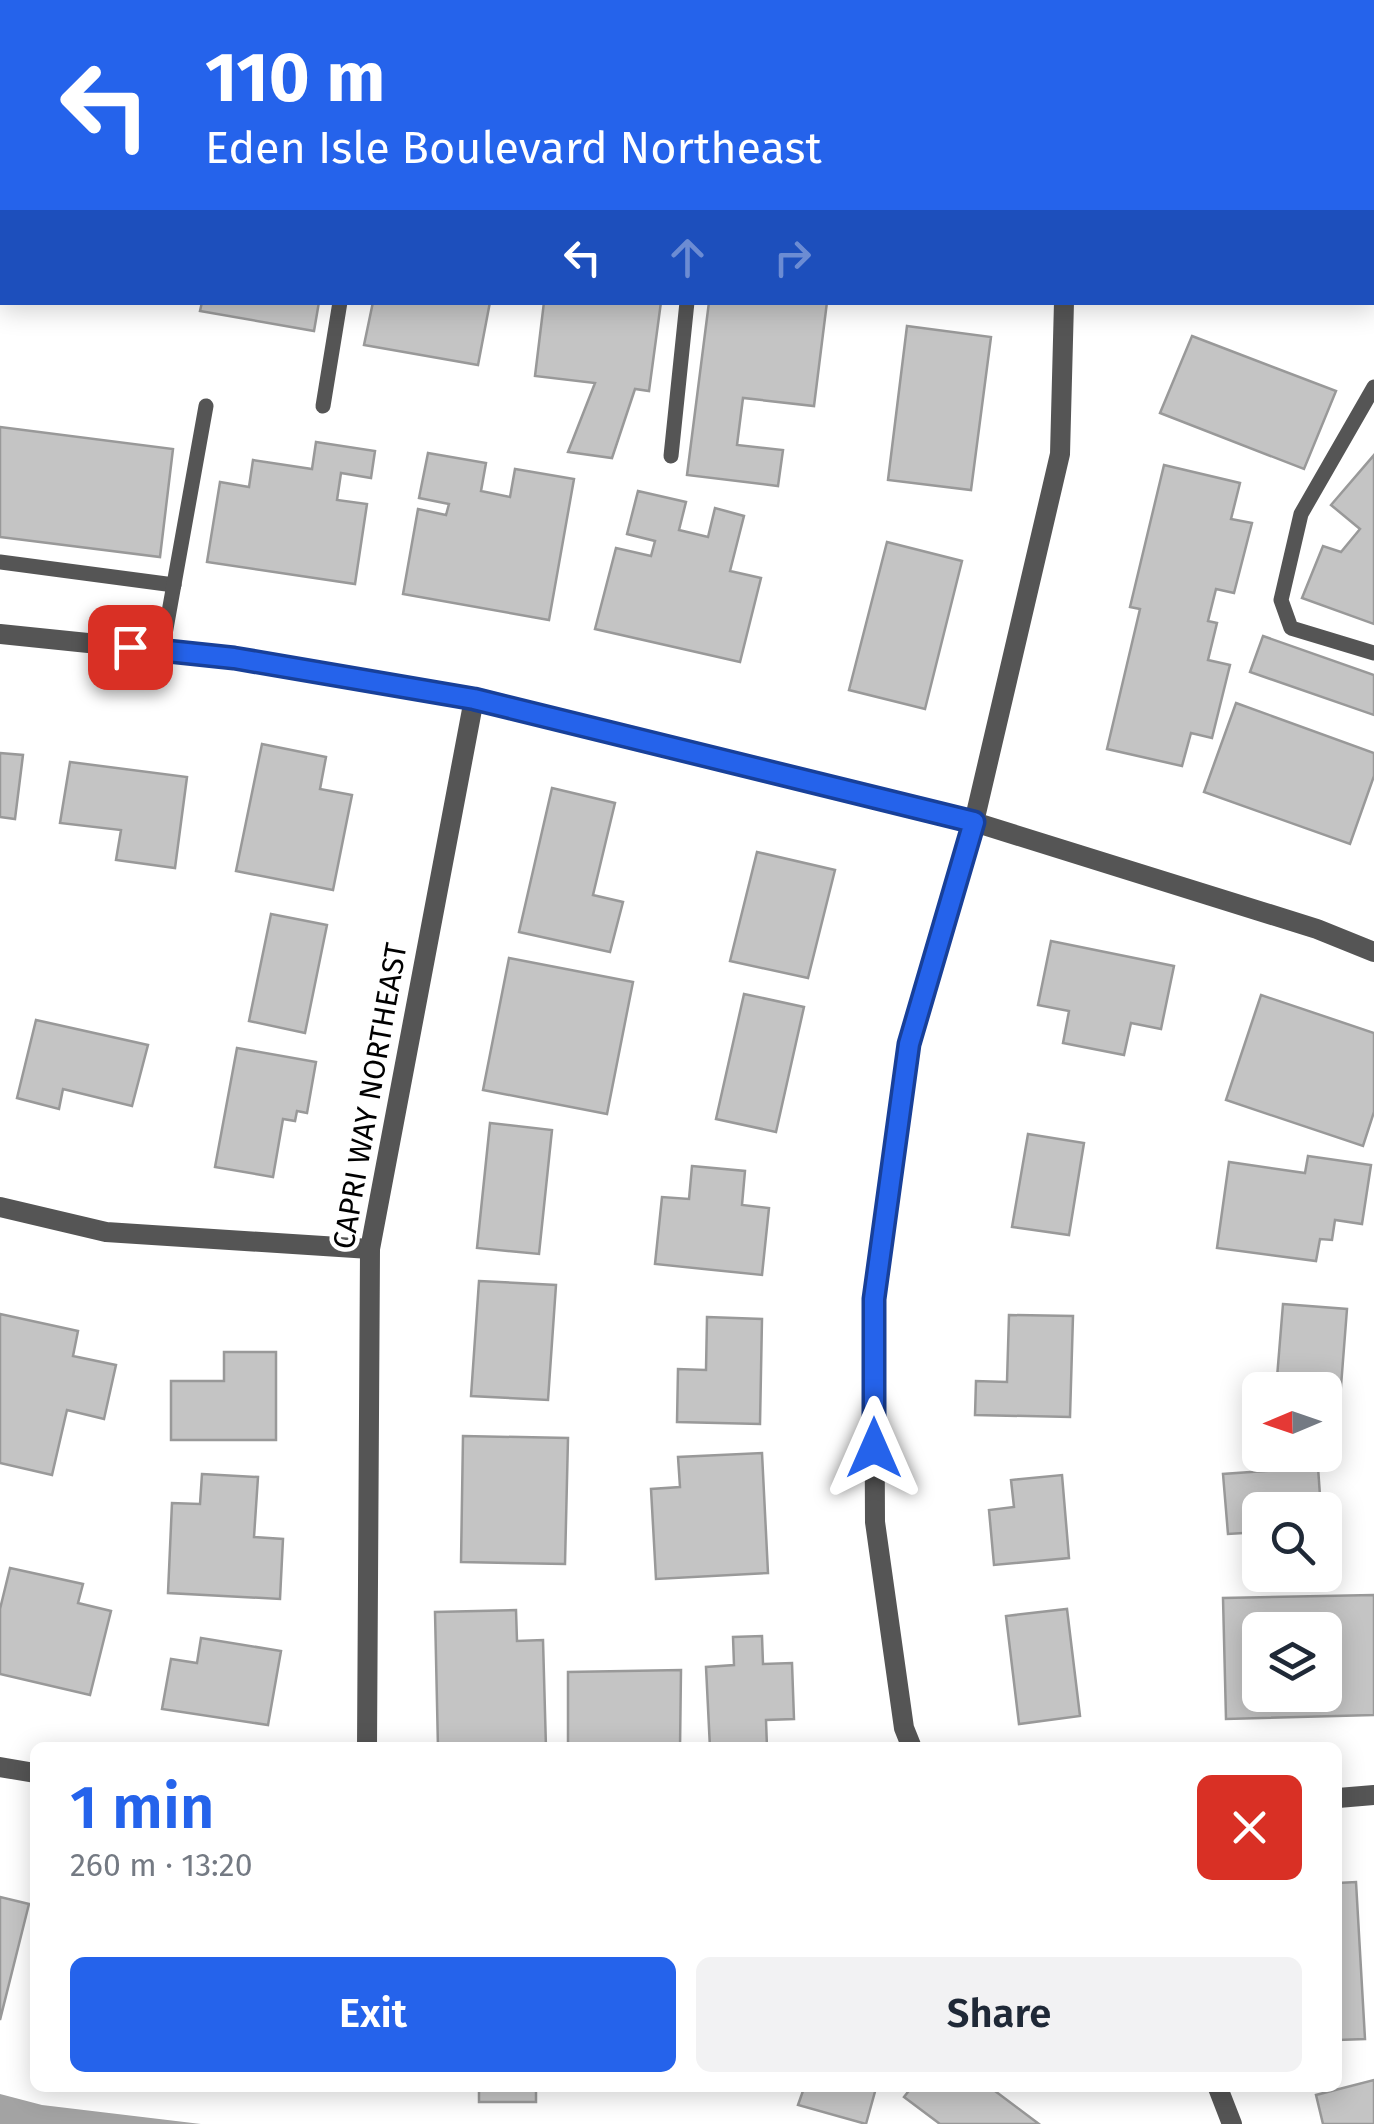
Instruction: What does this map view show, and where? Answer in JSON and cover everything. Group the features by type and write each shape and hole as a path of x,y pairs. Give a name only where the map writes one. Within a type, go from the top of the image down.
{"street":[{"path":"910,1742 904,1728 875,1522 874,1299 909,1044 974,822 1060,454 1064,305"},
{"path":"0,634 234,658 474,699 974,822 1317,929 1374,952"},
{"name":"CAPRI WAY NORTHEAST","path":"367,1742 370,1248 474,699"},
{"path":"0,1207 106,1232 370,1248"},
{"path":"0,1768 30,1772"},
{"path":"1342,1798 1374,1795"},
{"path":"1220,2092 1232,2124"}],"lane":[{"path":"324,406 340,305"},
{"path":"670,456 687,305"},
{"path":"1374,387 1301,514 1281,600 1292,628 1374,653"},
{"path":"162,650 206,406"},
{"path":"0,562 174,585"}],"shaded area":[{"path":"0,2094 42,2105 201,2124 0,2124"}],"building":[{"path":"201,305 318,305 314,331 200,311"},
{"path":"372,305 489,305 478,365 364,345"},
{"path":"544,305 661,305 649,391 635,389 612,458 568,452 595,383 535,376"},
{"path":"709,305 827,305 814,406 743,398 737,445 783,450 778,486 687,475"},
{"path":"907,326 991,337 971,490 888,480"},
{"path":"1192,336 1336,391 1304,469 1160,413"},
{"path":"0,427 173,449 160,557 0,537"},
{"path":"316,442 375,451 371,478 341,473 337,500 367,504 355,584 207,562 220,482 249,487 253,460 312,469"},
{"path":"428,453 486,463 481,491 510,497 515,469 574,479 549,620 403,594 418,509 446,515 449,504 419,498"},
{"path":"1374,455 1374,624 1302,598 1323,546 1341,552 1360,529 1331,505"},
{"path":"1164,465 1240,483 1231,519 1252,523 1234,593 1216,589 1208,621 1217,623 1208,660 1230,665 1212,738 1191,733 1182,766 1107,749 1140,609 1130,607"},
{"path":"638,491 686,502 679,530 708,537 715,508 744,516 730,571 761,578 740,662 595,629 616,548 651,556 655,541 627,534"},
{"path":"887,542 962,561 925,709 849,690"},
{"path":"1263,636 1374,675 1374,715 1250,672"},
{"path":"1236,703 1374,753 1374,776 1350,844 1204,792"},
{"path":"262,744 326,757 320,789 352,795 333,890 236,871"},
{"path":"0,753 23,755 15,819 0,817"},
{"path":"70,762 187,777 175,868 116,860 121,830 60,823"},
{"path":"552,788 615,803 593,895 623,902 610,952 519,932"},
{"path":"757,852 835,870 808,978 730,961"},
{"path":"271,914 327,925 305,1033 249,1021"},
{"path":"1051,941 1174,966 1161,1029 1131,1023 1124,1055 1063,1043 1069,1011 1038,1005"},
{"path":"509,958 633,982 607,1114 483,1090"},
{"path":"744,994 804,1007 776,1132 716,1119"},
{"path":"1261,995 1374,1033 1374,1112 1363,1146 1226,1100"},
{"path":"36,1020 148,1045 132,1106 63,1089 59,1109 17,1098"},
{"path":"237,1048 316,1062 307,1113 297,1111 295,1121 283,1119 273,1177 215,1167"},
{"path":"490,1123 552,1130 539,1254 477,1248"},
{"path":"1028,1134 1084,1143 1069,1235 1012,1227"},
{"path":"1308,1156 1371,1165 1362,1224 1335,1220 1332,1240 1320,1239 1316,1261 1217,1248 1229,1162 1305,1173"},
{"path":"692,1166 745,1171 742,1205 769,1208 762,1275 655,1264 662,1197 689,1199"},
{"path":"479,1281 556,1285 548,1400 471,1396"},
{"path":"1283,1304 1347,1309 1342,1373 1277,1372"},
{"path":"0,1314 78,1331 73,1356 116,1365 104,1419 67,1410 52,1475 0,1463"},
{"path":"1009,1315 1073,1316 1070,1417 975,1415 976,1381 1007,1382"},
{"path":"707,1317 762,1319 760,1424 677,1422 678,1369 706,1370"},
{"path":"224,1352 276,1352 276,1440 171,1440 171,1381 224,1381"},
{"path":"463,1436 568,1438 565,1564 461,1562"},
{"path":"762,1453 768,1573 656,1579 651,1489 680,1487 678,1457"},
{"path":"1318,1472 1320,1492 1242,1492 1242,1533 1228,1534 1223,1474"},
{"path":"202,1474 258,1477 254,1537 283,1539 280,1599 168,1593 172,1503 200,1504"},
{"path":"1062,1475 1069,1558 994,1565 989,1510 1014,1507 1011,1480"},
{"path":"10,1568 83,1584 78,1603 111,1611 90,1695 0,1674 0,1609"},
{"path":"1374,1595 1374,1715 1226,1719 1223,1598"},
{"path":"1067,1609 1080,1716 1019,1724 1006,1616"},
{"path":"516,1610 517,1641 543,1640 546,1742 438,1742 435,1612"},
{"path":"762,1636 763,1664 792,1663 794,1719 766,1720 767,1742 710,1742 706,1667 734,1665 733,1637"},
{"path":"201,1638 281,1651 268,1725 162,1709 171,1659 197,1663"},
{"path":"681,1670 680,1742 568,1742 568,1672"},
{"path":"1356,1882 1365,2039 1342,2040 1342,1883"},
{"path":"0,1897 29,1904 0,2020"},
{"path":"1374,2080 1374,2124 1323,2124 1316,2095 1342,2092 1342,2088"},
{"path":"479,2092 536,2092 536,2102 479,2102"},
{"path":"803,2092 875,2092 866,2124 798,2105"},
{"path":"908,2092 996,2092 1039,2124 940,2124 904,2097"}],"route":[{"path":"130,647 234,658 474,699 974,822 909,1044 874,1299 874,1448"}]}
